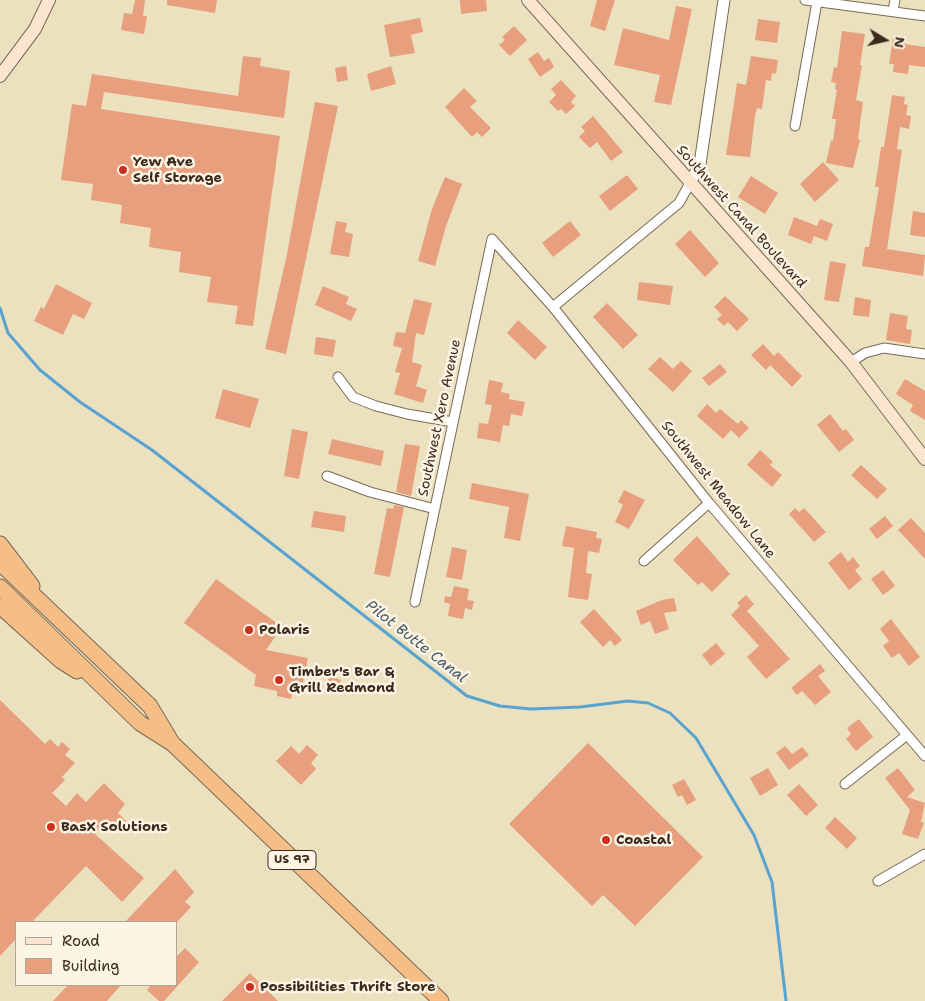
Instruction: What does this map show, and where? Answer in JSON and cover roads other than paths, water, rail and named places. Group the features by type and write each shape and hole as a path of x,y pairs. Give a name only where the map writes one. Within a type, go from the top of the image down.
{"highway":[{"path":"0,544 20,568 47,608"},
{"name":"US 97","path":"0,563 150,706 173,744"},
{"name":"US 97","path":"0,587 140,723 173,744 441,1001"},
{"path":"0,606 61,661 107,691"}],"main road":[{"path":"0,76 35,29 49,0"},
{"name":"Southwest Canal Boulevard","path":"528,0 851,362 925,459"}],"street":[{"path":"553,307 680,203 700,164 724,0"},
{"path":"805,0 893,10 925,16"},
{"path":"893,10 894,0"},
{"path":"796,126 817,2"},
{"name":"Southwest Meadow Lane","path":"492,240 553,307 709,503 925,756"},
{"name":"Southwest Xero Avenue","path":"416,602 492,240"},
{"path":"851,362 865,353 884,348 925,354"},
{"path":"338,377 353,397 360,400 407,414 453,422"},
{"path":"328,476 370,492 435,508"},
{"path":"644,561 709,503"},
{"path":"845,784 907,735"},
{"path":"878,881 925,854"}],"waterway":[{"name":"Pilot Butte Canal","path":"0,308 8,333 40,370 80,402 152,450 467,696 500,706 531,709 580,707 628,701 648,703 670,713 696,738 754,835 772,882 786,1001"}],"place":[{"name":"Yew Ave Self Storage","path":"123,170"},
{"name":"Polaris","path":"249,630"},
{"name":"Timber's Bar & Grill Redmond","path":"279,680"},
{"name":"BasX Solutions","path":"51,827"},
{"name":"Coastal","path":"606,840"},
{"name":"Possibilities Thrift Store","path":"250,987"}]}
